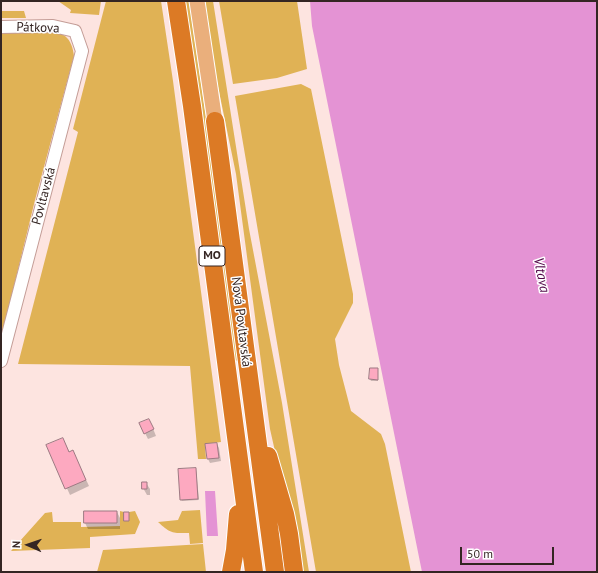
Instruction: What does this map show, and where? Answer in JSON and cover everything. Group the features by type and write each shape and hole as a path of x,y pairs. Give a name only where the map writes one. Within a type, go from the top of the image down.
{"highway":[{"name":"Nová Povltavská","path":"176,1 193,113 254,572"},
{"name":"Nová Povltavská","path":"215,121 275,572"},
{"path":"252,404 285,514 294,572"},
{"path":"231,572 237,531 239,463"}],"main road":[{"name":"Nová Povltavská","path":"197,1 215,121"}],"street":[{"name":"Pátkova","path":"1,27 53,26 74,31"},
{"name":"Povltavská","path":"1,361 82,50 74,31"}],"shaded area":[{"path":"58,1 101,1 99,15 70,13 71,10"},
{"path":"106,1 161,1 221,442 205,444 206,459 198,459 190,366 18,364 78,132 73,129"},
{"path":"183,1 189,1 210,145 238,359 236,361 234,361"},
{"path":"205,1 213,1 249,229 282,403 309,572 302,572 270,429 236,174 215,72"},
{"path":"219,1 297,1 307,69 277,78 233,84"},
{"path":"1,11 24,11 26,18 1,18"},
{"path":"24,31 53,32 60,34 69,40 74,56 35,200 1,339 1,32"},
{"path":"301,84 311,89 353,294 353,303 335,339 339,365 351,411 381,434 385,444 411,572 316,572 235,96"},
{"path":"200,510 203,543 190,544 189,533 172,532 158,522 178,520 182,511"},
{"path":"120,511 124,512 124,521 129,512 135,511 140,522 135,534 90,537 90,548 11,551 45,513 52,512 53,522 81,522 81,527 120,526"},
{"path":"203,544 206,572 97,572 103,550"}],"water":[{"name":"Vltava","path":"310,1 597,1 597,572 422,572 312,26"},
{"path":"205,491 215,491 218,536 207,536"}],"building":[{"path":"370,368 378,368 378,380 369,379"},
{"path":"149,419 154,429 144,434 139,423"},
{"path":"63,438 69,452 73,450 86,480 65,489 46,445"},
{"path":"217,443 219,458 207,459 205,444"},
{"path":"196,468 198,499 180,500 178,469"},
{"path":"142,482 147,482 147,489 142,489"},
{"path":"84,511 117,511 117,523 84,523"},
{"path":"124,512 129,512 129,521 124,521"}]}
